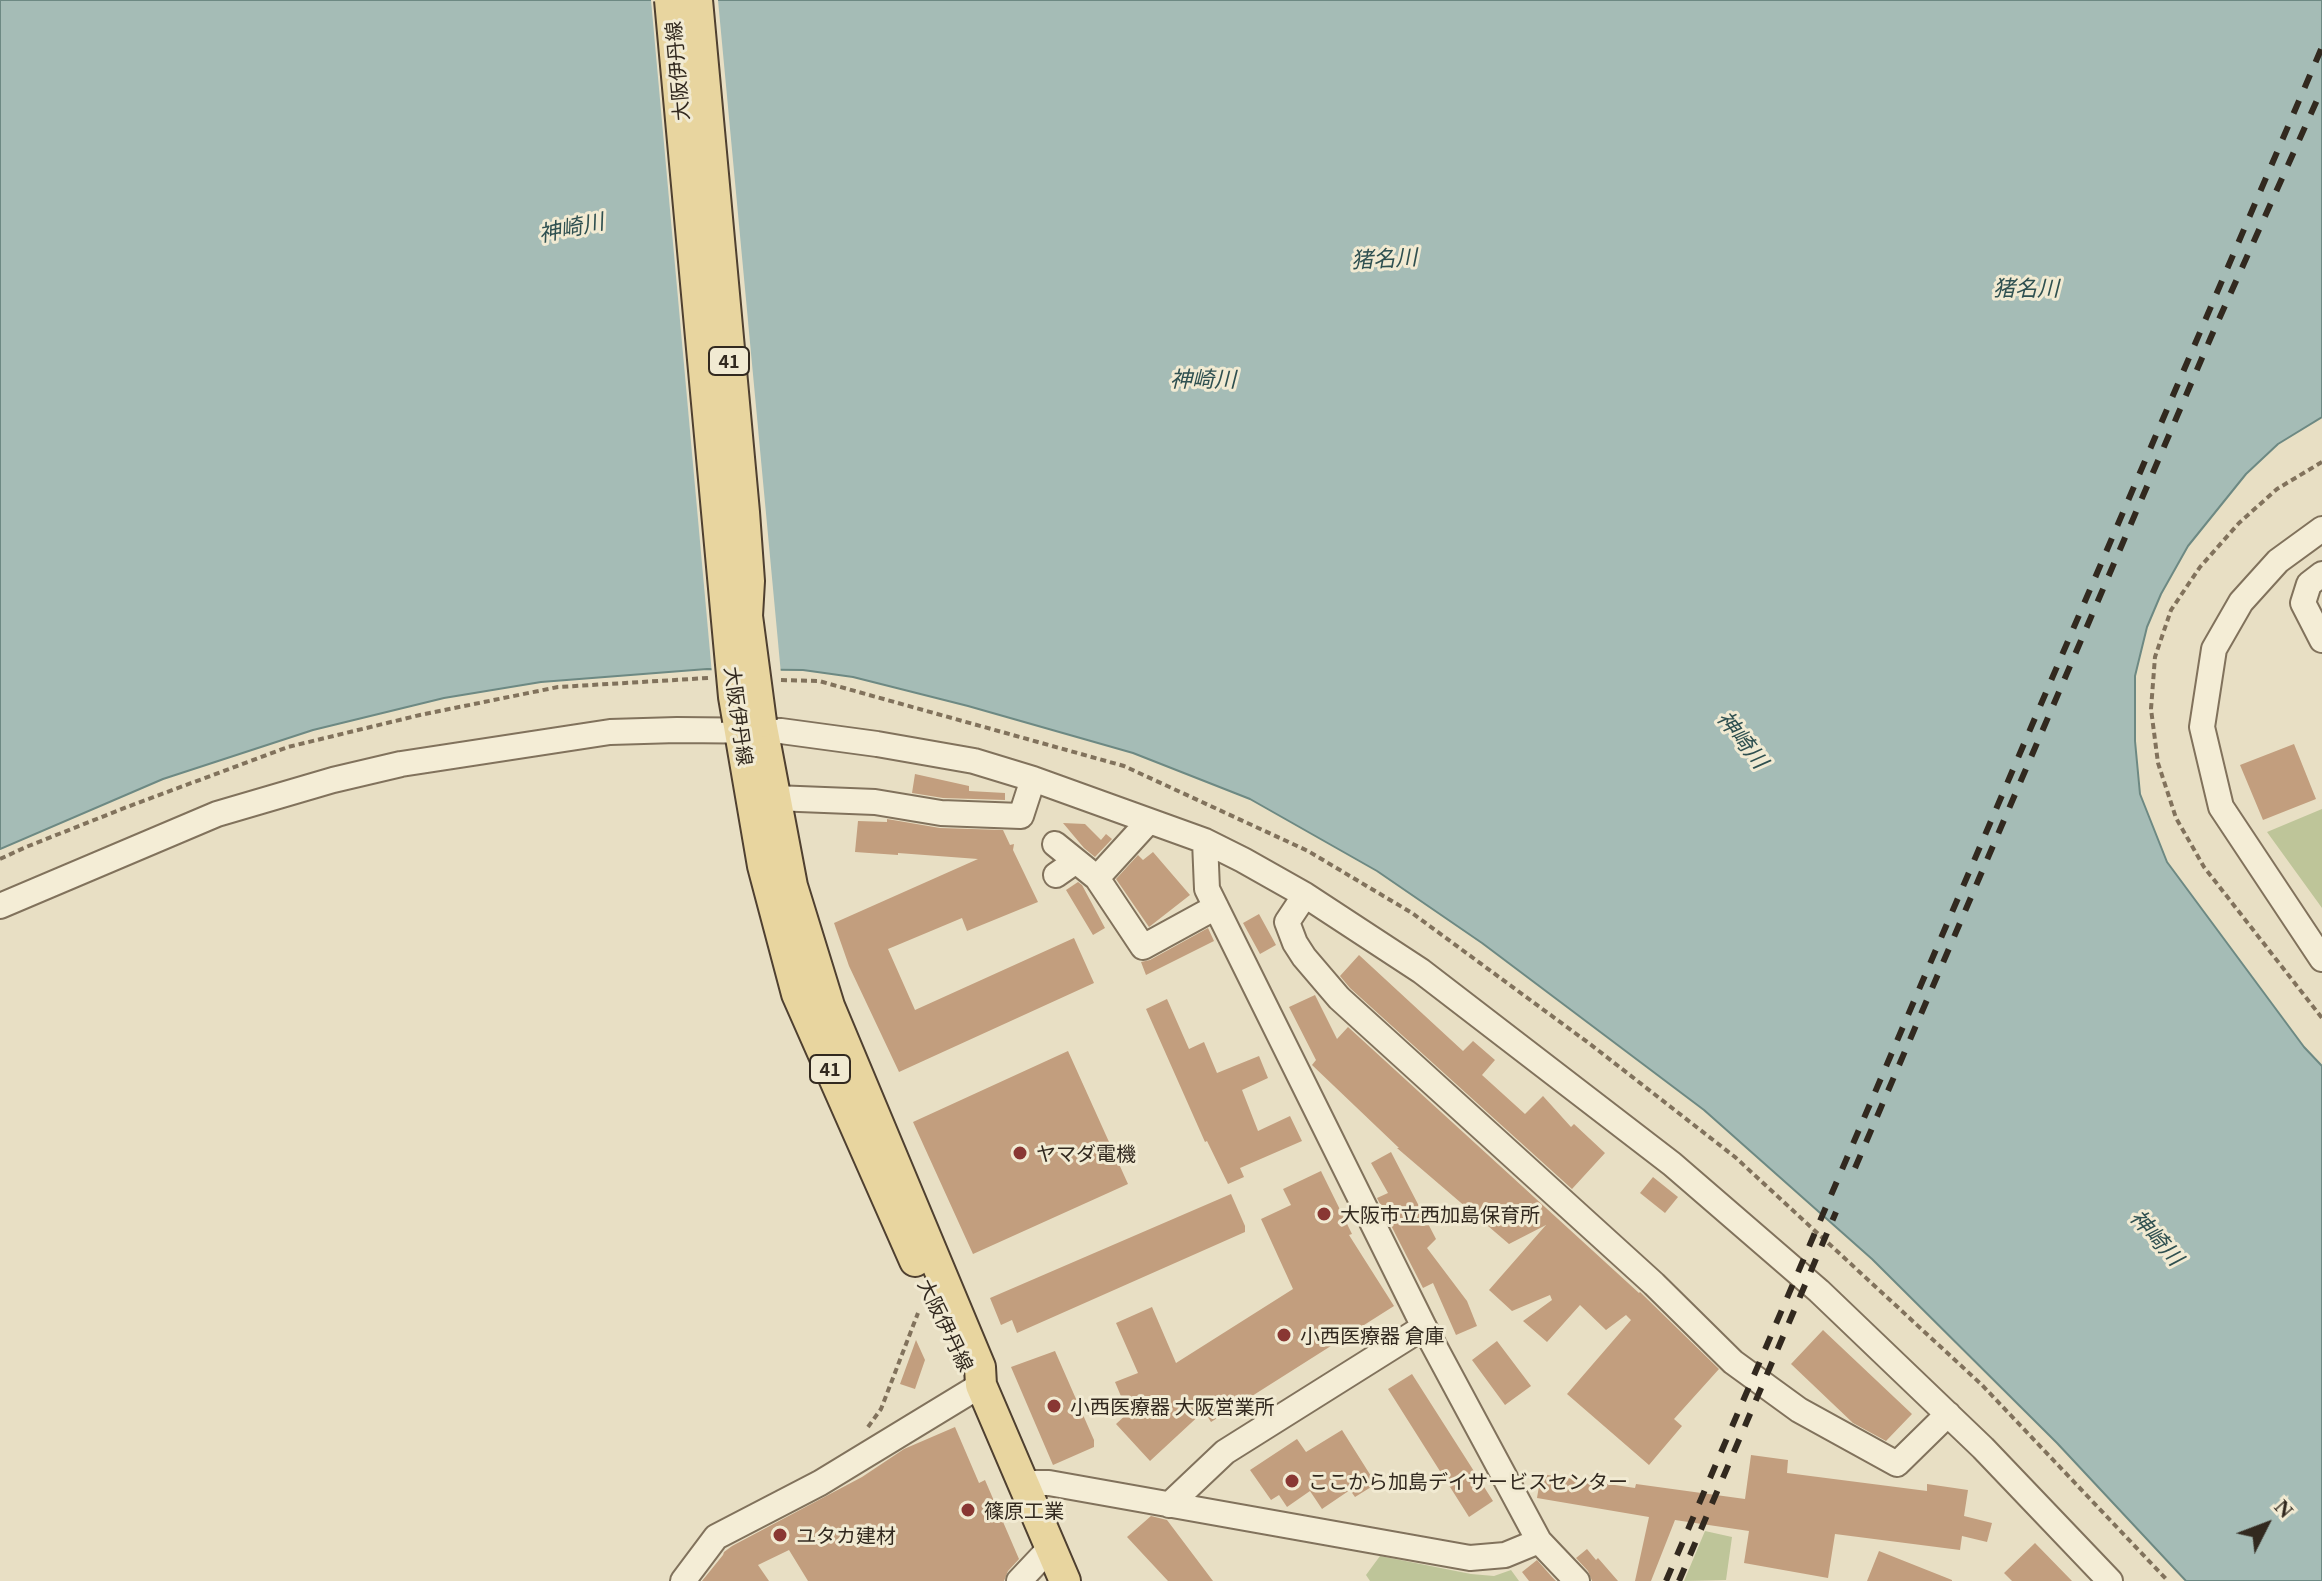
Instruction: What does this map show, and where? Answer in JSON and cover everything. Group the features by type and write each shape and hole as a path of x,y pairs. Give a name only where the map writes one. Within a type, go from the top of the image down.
{"main road":[{"name":"大阪伊丹線","path":"670,0 734,697 750,726 774,798 792,886 829,1006 980,1367 981,1385 1065,1581"},
{"name":"大阪伊丹線","path":"697,0 744,512 749,581 750,726 763,866 797,994 965,1373 981,1385"}],"street":[{"path":"2322,529 2278,561 2241,602 2214,649 2202,727 2221,807 2322,959"},
{"path":"2322,574 2309,584 2303,603 2322,640"},
{"path":"0,906 217,814 333,780 401,764 610,732 750,726 974,761 1033,779 1205,841 1305,895 1421,971 1672,1164 1819,1291 1948,1414 2110,1581"},
{"path":"774,798 875,802 941,813 1021,816 1033,779"},
{"path":"1097,878 1149,821"},
{"path":"1205,841 1207,889 1424,1327 1539,1541 1577,1581"},
{"path":"1055,844 1097,878 1143,947 1216,907"},
{"path":"1056,875 1076,861"},
{"path":"1305,895 1287,922 1304,957 1339,998 1654,1284 1733,1362 1799,1410 1897,1464 1948,1414"},
{"path":"1169,1505 1225,1452 1424,1327"},
{"path":"683,1581 716,1537 820,1483 981,1385"},
{"path":"1023,1483 1049,1483 1470,1558 1505,1555 1539,1541"},
{"path":"1019,1581 1051,1547"}],"path":[{"path":"864,1433 881,1409 918,1313"}],"green space":[{"path":"2322,809 2322,908 2267,832"},
{"path":"1705,1531 1732,1537 1726,1580 1684,1581"},
{"path":"1380,1556 1471,1574 1494,1576 1511,1570 1519,1581 1370,1581 1366,1575"}],"water":[{"name":"神崎川","path":"0,0 2322,0 2322,417 2278,444 2246,474 2188,546 2161,594 2147,627 2135,676 2135,741 2140,794 2167,862 2304,1047 2322,1066 2322,1581 2186,1581 2057,1443 1872,1259 1704,1110 1482,943 1377,871 1250,799 1133,753 853,677 803,670 707,669 541,682 444,698 313,730 163,779 0,849"}],"pier":[{"path":"651,0 718,0 781,674 712,674"}],"building":[{"path":"2294,744 2316,799 2263,820 2240,765"},
{"path":"915,774 969,786 969,791 1005,793 1005,800 943,798 912,793"},
{"path":"887,819 940,828 1003,830 1010,845 1014,844 1013,850 1038,902 967,931 962,918 888,949 915,1010 1074,938 1094,983 899,1072 849,966 834,923 978,859 855,852 858,821 887,822"},
{"path":"1063,823 1085,824 1101,840 1106,834 1112,839 1095,857"},
{"path":"1153,852 1190,895 1149,927 1116,879 1138,855 1143,860"},
{"path":"1078,882 1105,928 1093,935 1066,890"},
{"path":"1259,914 1276,945 1260,954 1243,923"},
{"path":"1208,928 1214,941 1146,975 1141,962"},
{"path":"1359,955 1463,1051 1473,1041 1495,1060 1482,1075 1525,1114 1543,1096 1571,1127 1574,1124 1605,1153 1572,1189 1350,988 1340,976"},
{"path":"1315,995 1337,1039 1348,1027 1640,1292 1719,1369 1674,1419 1682,1426 1649,1465 1567,1394 1631,1320 1626,1315 1606,1330 1580,1305 1547,1342 1523,1321 1552,1300 1550,1295 1512,1311 1489,1290 1546,1225 1509,1244 1397,1148 1312,1065 1316,1060 1289,1007"},
{"path":"1167,999 1189,1049 1204,1042 1217,1073 1259,1056 1268,1078 1242,1090 1258,1131 1290,1116 1302,1141 1240,1168 1244,1177 1228,1184 1205,1142 1146,1009"},
{"name":"ヤマダ電機","path":"1068,1051 1128,1184 973,1254 913,1122"},
{"path":"1391,1152 1436,1239 1427,1248 1467,1301 1477,1326 1456,1335 1433,1283 1423,1288 1377,1198 1388,1193 1371,1163"},
{"path":"1321,1171 1352,1234 1349,1235 1394,1306 1211,1422 1204,1411 1150,1461 1116,1424 1128,1413 1115,1382 1138,1373 1116,1323 1152,1307 1176,1363 1293,1289 1261,1219 1291,1205 1283,1189"},
{"path":"1653,1177 1678,1197 1665,1213 1640,1193"},
{"path":"1231,1194 1245,1232 1017,1333 1012,1320 1001,1325 990,1298"},
{"path":"1823,1330 1912,1414 1886,1441 1853,1423 1791,1364"},
{"path":"916,1340 925,1360 915,1389 900,1384"},
{"path":"1497,1341 1531,1386 1505,1405 1472,1360"},
{"name":"小西医療器 大阪営業所","path":"1055,1351 1094,1440 1094,1447 1053,1465 1011,1367"},
{"path":"1412,1374 1493,1501 1469,1517 1388,1389"},
{"path":"955,1427 979,1483 985,1480 1019,1559 1004,1581 808,1581 789,1550 758,1565 769,1581 702,1581 732,1546 862,1477 904,1449"},
{"path":"1342,1430 1376,1484 1355,1497 1350,1490 1322,1509 1310,1491 1287,1507 1279,1495 1271,1500 1250,1470 1297,1439 1306,1452"},
{"path":"1751,1455 1788,1460 1787,1473 1927,1491 1927,1484 1968,1490 1964,1516 1992,1523 1987,1542 1962,1536 1960,1550 1835,1534 1828,1578 1744,1563 1749,1531 1675,1520 1651,1581 1635,1581 1649,1517 1537,1498 1541,1474 1635,1488 1636,1484 1745,1499"},
{"path":"1151,1516 1167,1520 1213,1581 1168,1581 1127,1537"},
{"path":"2035,1543 2072,1581 2012,1581 2004,1573"},
{"path":"1587,1549 1618,1581 1592,1581 1588,1571 1576,1558"},
{"path":"1879,1551 1952,1580 1952,1581 1867,1581"},
{"path":"1537,1560 1556,1581 1529,1581 1522,1572"}],"railway":[{"path":"1666,1581 2322,47"},
{"path":"1855,1168 2211,337 2322,89"},
{"path":"1679,1581 1836,1212"}],"place":[{"name":"ヤマダ電機","path":"1020,1153"},
{"name":"大阪市立西加島保育所","path":"1324,1214"},
{"name":"小西医療器 倉庫","path":"1284,1335"},
{"name":"小西医療器 大阪営業所","path":"1054,1406"},
{"name":"ここから加島デイサービスセンター","path":"1292,1481"},
{"name":"篠原工業","path":"968,1510"},
{"name":"ユタカ建材","path":"780,1535"}],"water label":[{"name":"猪名川","path":"1384,258"},
{"name":"猪名川","path":"2026,288"}]}
